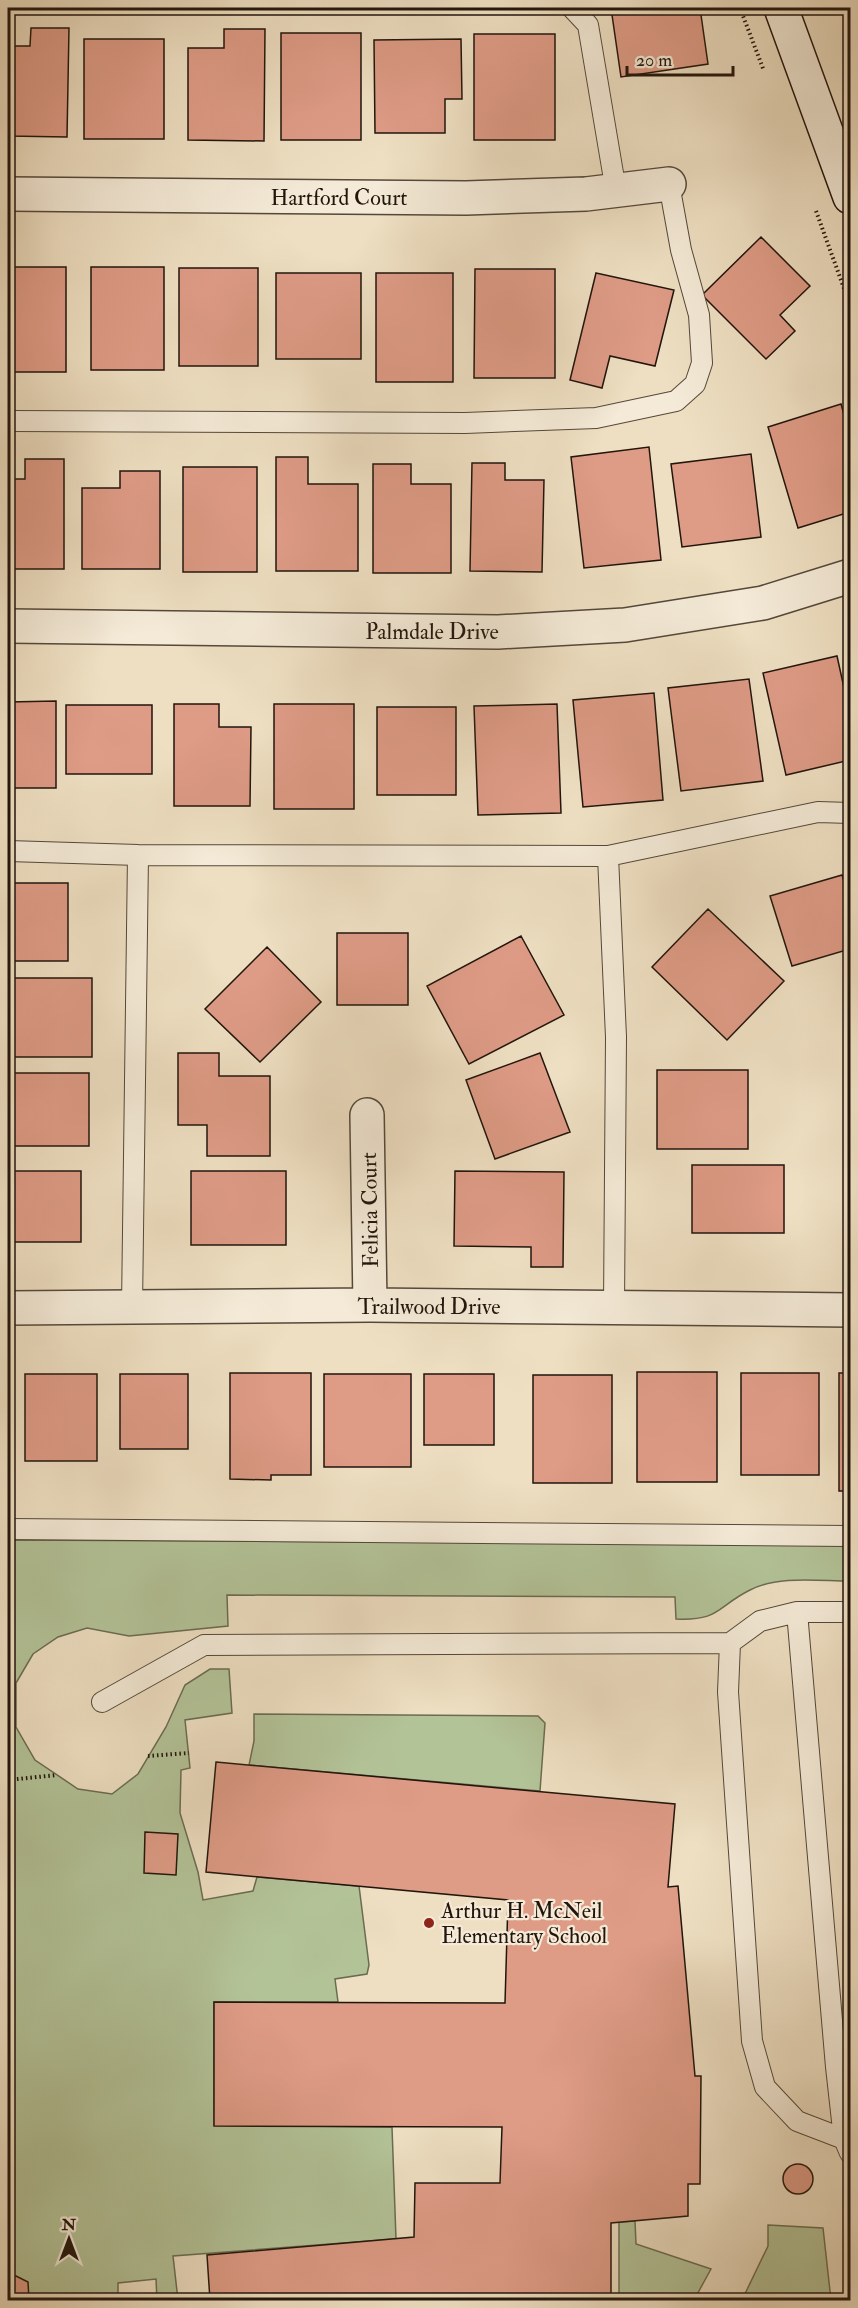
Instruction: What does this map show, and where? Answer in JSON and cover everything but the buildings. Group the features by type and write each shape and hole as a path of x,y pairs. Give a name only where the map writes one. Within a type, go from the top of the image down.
{"street":[{"path":"781,8 850,197"},
{"name":"Hartford Court","path":"8,194 466,198 586,194 669,184"},
{"name":"Palmdale Drive","path":"8,626 498,632 614,625 763,603 850,576"},
{"name":"Felicia Court","path":"368,1115 370,1305"},
{"name":"Trailwood Drive","path":"8,1308 370,1305 850,1310"}],"lane":[{"path":"572,8 588,25 616,191"},
{"path":"8,421 465,423 596,417 676,402 695,384 702,363 699,315 681,250 669,184"},
{"path":"8,851 138,855 608,855 818,812 850,813"},
{"path":"132,1307 138,855"},
{"path":"608,855 616,1036 614,1307"},
{"path":"8,1529 850,1536"},
{"path":"797,1612 847,2146"},
{"path":"102,1702 204,1646 730,1643 760,1621 797,1612 850,1612"},
{"path":"730,1643 728,1692 752,2041 765,2087 797,2121 847,2146"}],"path":[{"path":"148,1756 189,1754"},
{"path":"8,1780 57,1775"}],"green space":[{"path":"8,1540 850,1544 850,1581 799,1580 761,1585 739,1596 717,1612 690,1619 676,1619 675,1597 227,1595 228,1626 129,1636 87,1628 58,1637 33,1654 16,1683 16,1727 35,1760 78,1789 112,1794 138,1774 166,1727 185,1685 210,1669 229,1669 232,1713 185,1720 190,1768 181,1770 180,1813 198,1872 203,1900 253,1891 257,1877 359,1886 369,1965 367,1974 335,1979 338,2002 214,2002 214,2125 392,2127 396,2239 173,2256 178,2300 157,2300 156,2279 118,2283 118,2300 8,2300"},
{"path":"254,1714 538,1716 545,1723 540,1791 249,1765 254,1741"},
{"path":"635,2221 636,2244 711,2269 694,2300 619,2300 619,2222"},
{"path":"768,2225 823,2228 831,2300 742,2300 768,2246"}],"place":[{"name":"Arthur H. McNeil Elementary School","path":"429,1923"}]}
